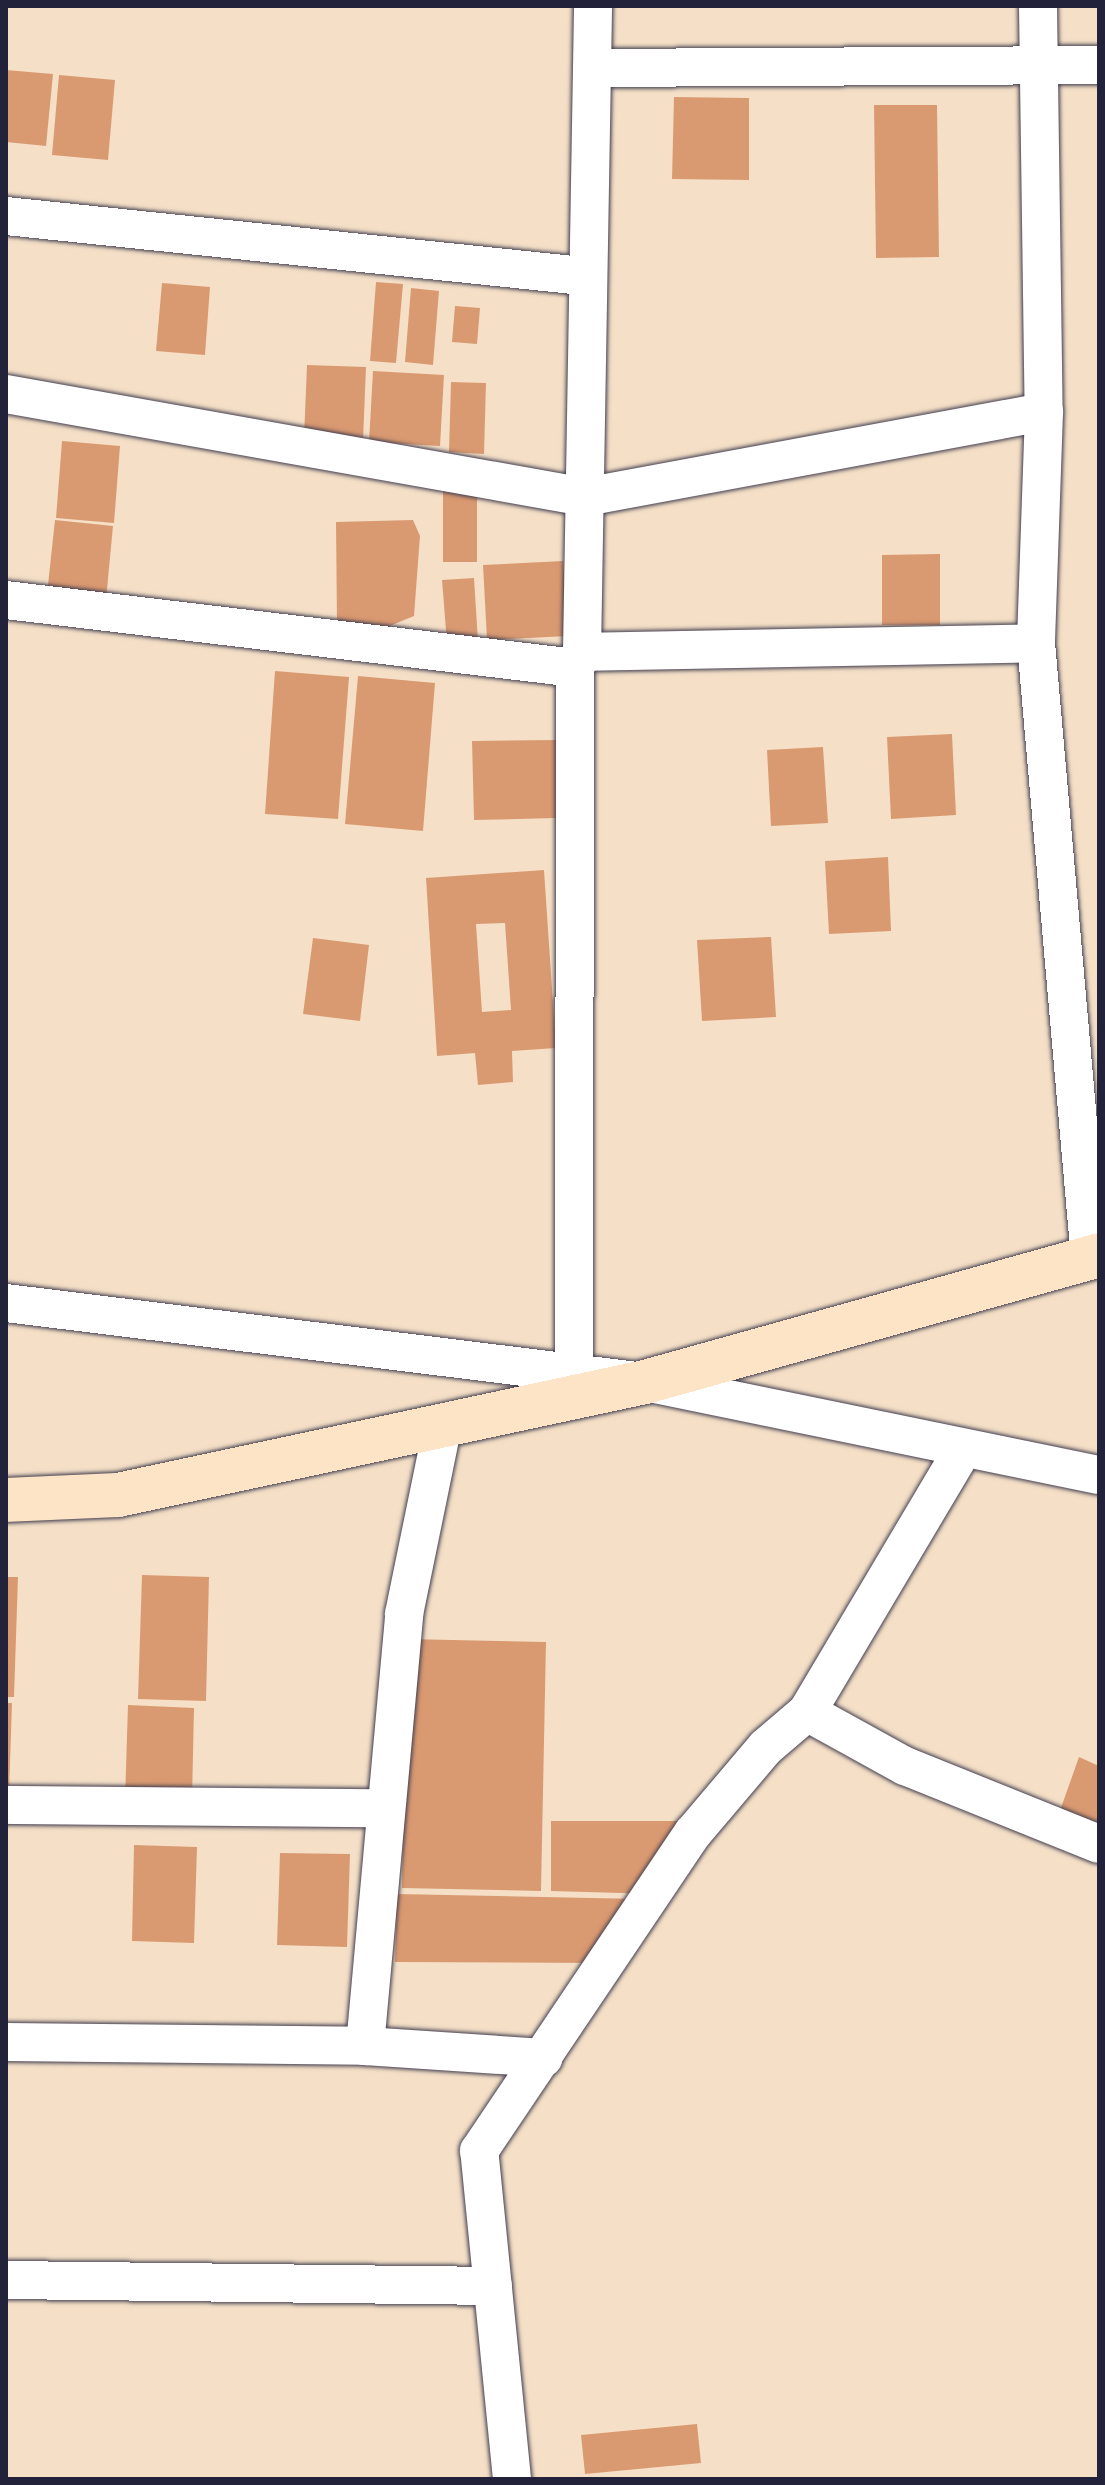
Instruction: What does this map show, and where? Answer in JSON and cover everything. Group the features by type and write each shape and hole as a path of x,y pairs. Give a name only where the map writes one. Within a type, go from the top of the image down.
{"main road":[{"path":"6,1500 118,1495 645,1382 1095,1257"}],"street":[{"path":"574,1375 578,660 585,497 583,276 593,6"},
{"path":"1038,6 1044,412 1036,643 1095,1257"},
{"path":"592,68 1099,65"},
{"path":"6,216 583,276"},
{"path":"6,394 585,497 1044,412"},
{"path":"6,600 578,660 1036,643"},
{"path":"6,1303 645,1382 1099,1475"},
{"path":"365,2046 383,1808 404,1614 443,1424"},
{"path":"512,2479 479,2151 693,1833 766,1747 807,1712 963,1449"},
{"path":"807,1712 905,1766 1099,1844"},
{"path":"6,1805 383,1808"},
{"path":"6,2042 365,2046 544,2058"},
{"path":"6,2280 493,2286"}],"building":[{"path":"6,70 53,74 46,146 6,142"},
{"path":"59,75 115,80 108,160 52,155"},
{"path":"674,97 749,98 749,180 672,179"},
{"path":"874,105 937,105 939,257 876,258"},
{"path":"376,282 403,284 396,363 370,361"},
{"path":"162,283 210,287 205,355 156,351"},
{"path":"411,288 439,291 433,365 405,362"},
{"path":"455,306 480,308 477,344 452,342"},
{"path":"307,365 366,367 363,441 304,438"},
{"path":"373,371 444,375 440,446 369,442"},
{"path":"451,382 486,383 484,454 449,452"},
{"path":"62,441 120,446 114,523 56,518"},
{"path":"443,487 477,488 477,562 443,562"},
{"path":"55,520 113,526 106,600 47,594"},
{"path":"413,520 420,536 414,616 387,627 337,625 336,522"},
{"path":"940,554 940,625 882,625 882,555"},
{"path":"563,561 568,636 487,640 483,565"},
{"path":"474,578 478,641 447,643 442,580"},
{"path":"275,671 349,677 338,819 265,814"},
{"path":"358,676 435,683 423,831 345,824"},
{"path":"952,734 956,815 891,819 887,737"},
{"path":"556,740 557,818 474,820 472,741"},
{"path":"823,747 828,823 771,826 767,750"},
{"path":"888,857 891,931 829,934 825,861"},
{"path":"544,870 556,1048 512,1051 513,1082 478,1085 475,1053 437,1056 426,878","holes":["505,923 511,1010 482,1012 476,924"]},
{"path":"771,937 776,1017 702,1021 697,940"},
{"path":"313,938 369,945 360,1021 303,1014"},
{"path":"142,1575 209,1577 206,1701 138,1699"},
{"path":"6,1577 18,1577 14,1697 6,1697"},
{"path":"406,1639 546,1642 541,1891 402,1888"},
{"path":"6,1703 12,1703 9,1794 6,1794"},
{"path":"128,1705 194,1708 192,1801 125,1800"},
{"path":"1079,1757 1099,1766 1099,1835 1057,1819"},
{"path":"551,1821 689,1821 656,1894 551,1891"},
{"path":"134,1845 197,1847 194,1943 132,1941"},
{"path":"280,1853 350,1854 347,1947 277,1945"},
{"path":"397,1894 640,1899 600,1963 395,1962"},
{"path":"697,2424 701,2463 585,2474 581,2435"}]}
